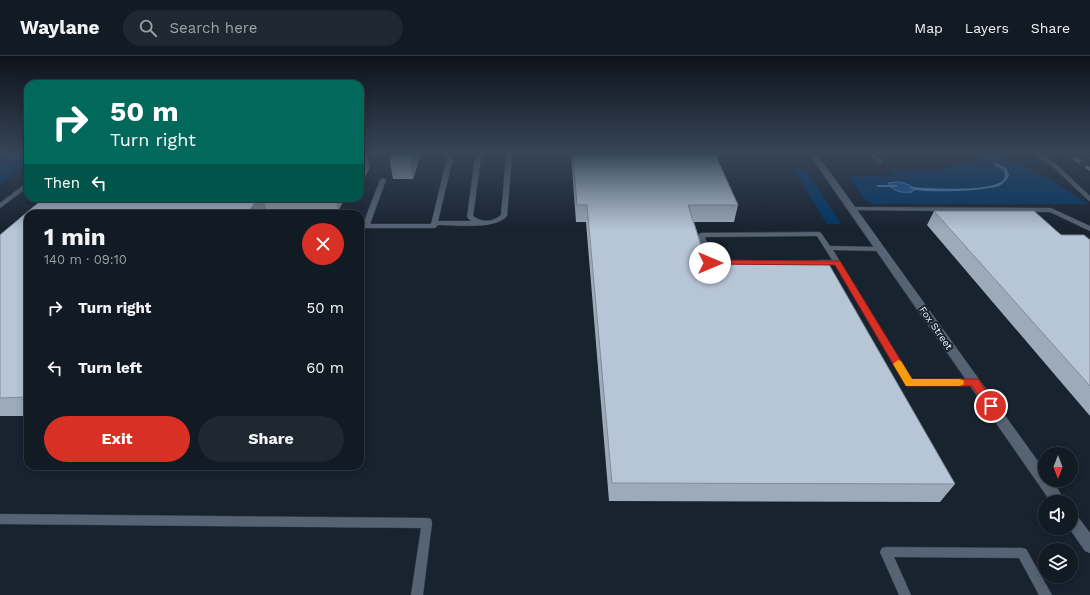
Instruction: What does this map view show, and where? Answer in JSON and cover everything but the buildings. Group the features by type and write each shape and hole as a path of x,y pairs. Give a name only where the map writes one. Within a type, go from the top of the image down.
{"street":[{"name":"Fox Street","path":"831,179 1054,495"},
{"path":"1078,529 1090,546"}],"lane":[{"path":"364,226 434,226 444,179"},
{"path":"475,179 470,217 476,222 487,224"},
{"path":"434,223 487,224 498,221 504,216 507,179"},
{"path":"1069,179 1090,199"},
{"path":"364,224 383,180"},
{"path":"0,206 24,187"},
{"path":"852,209 1051,210 1090,229"},
{"path":"726,263 710,263 701,235 818,234 837,262 909,383 974,382"},
{"path":"828,248 880,249"},
{"path":"813,262 837,262"},
{"path":"0,519 428,523 417,595"},
{"path":"905,595 886,552 1022,553 1046,595"}],"shaded area":[{"path":"0,179 7,179 0,184"},
{"path":"800,179 812,179 841,224 827,224"},
{"path":"850,179 1049,179 1089,204 875,204 866,201"},
{"path":"888,183 904,183 917,189 912,192 901,192 892,188"}],"waterway":[{"path":"911,188 940,190 987,188 994,186 1005,179"},
{"path":"878,186 896,186"}],"slow traffic":[{"path":"898,364 909,383 959,382"}],"route":[{"path":"710,263 837,262 909,383 974,382 991,406"}]}
